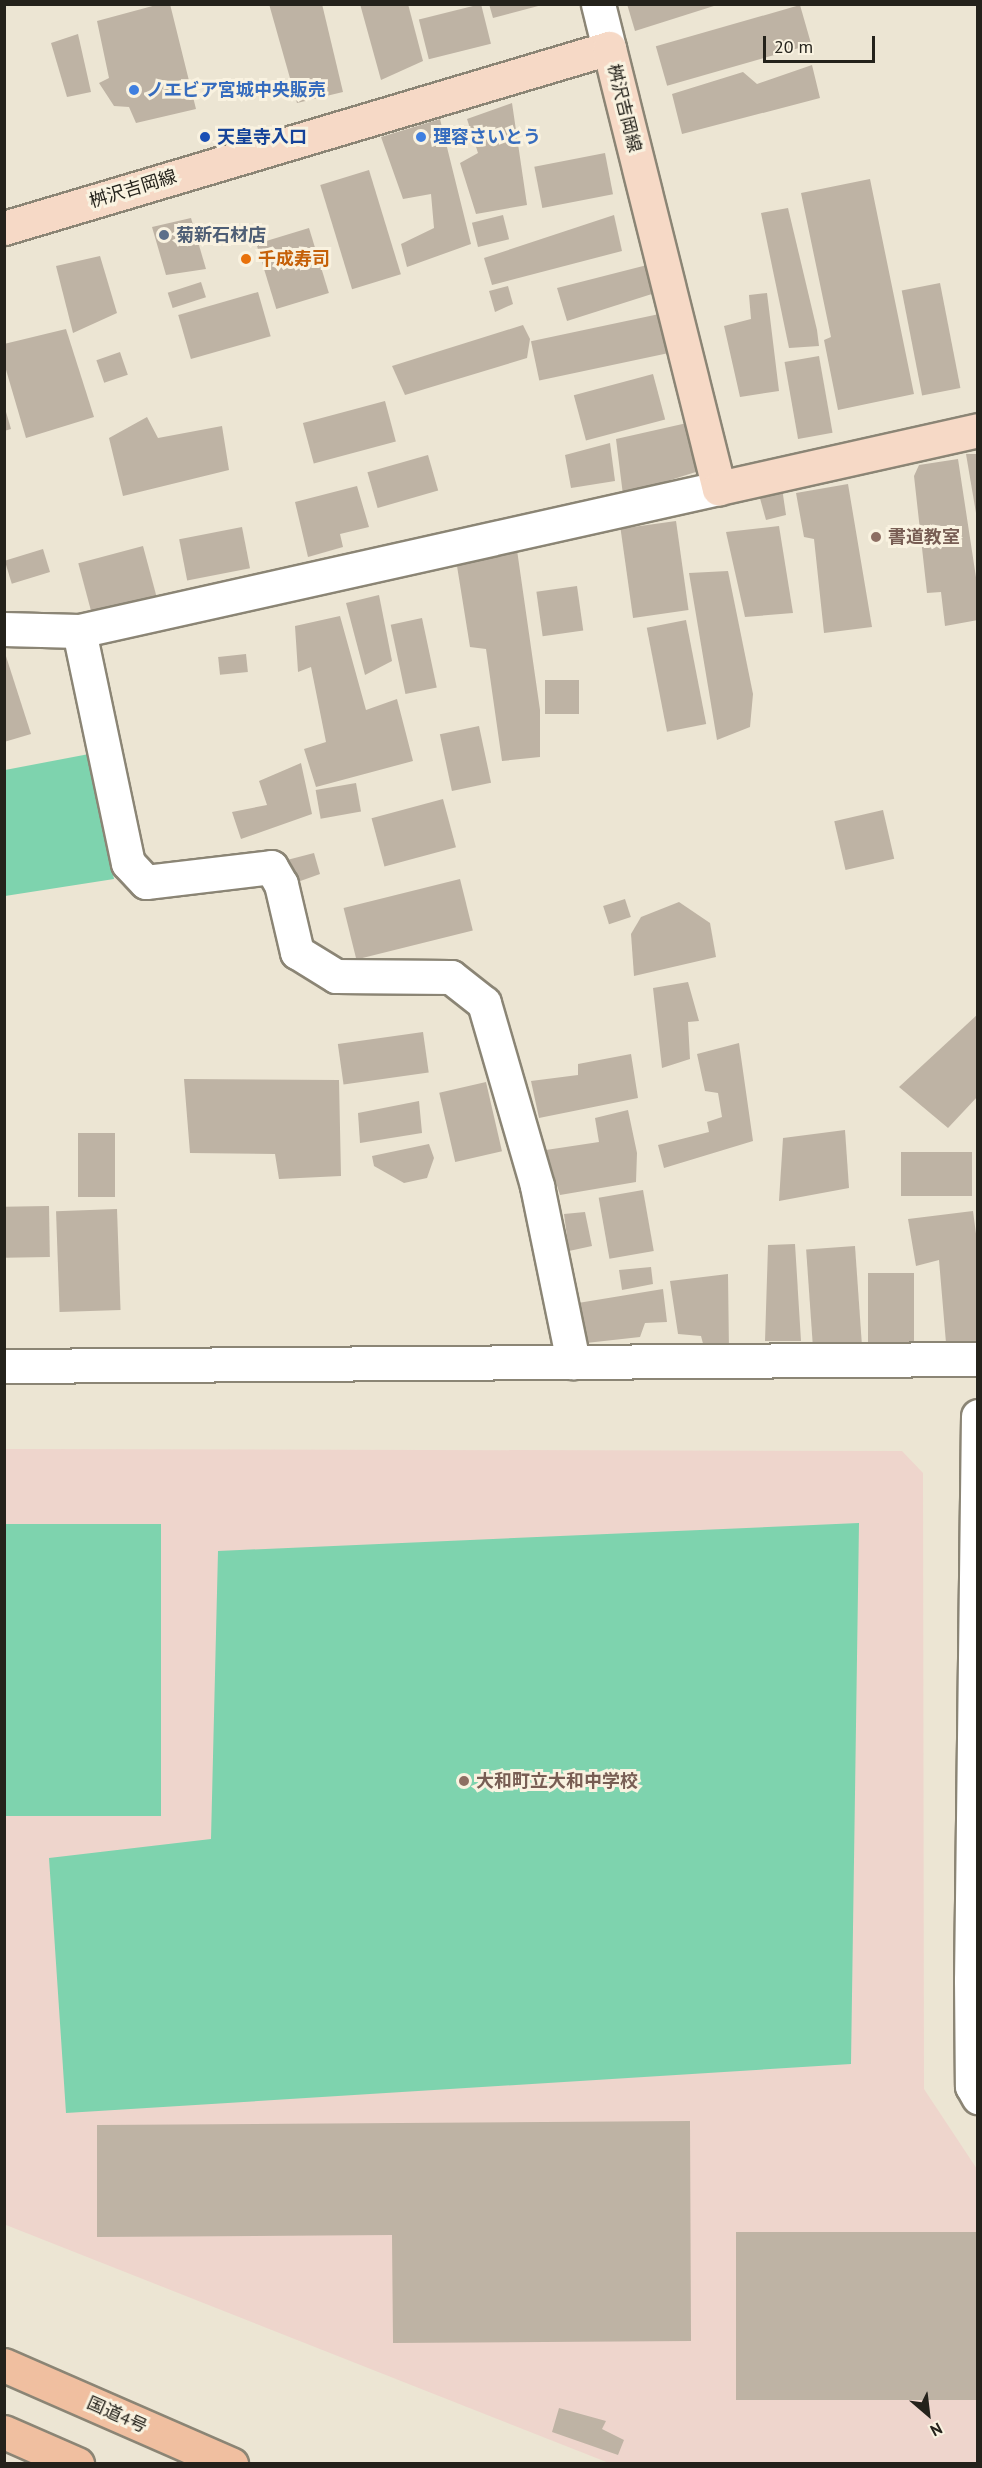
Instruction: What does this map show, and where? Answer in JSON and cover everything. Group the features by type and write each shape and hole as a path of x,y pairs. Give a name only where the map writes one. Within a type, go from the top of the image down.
{"highway":[{"name":"国道4号","path":"4,2365 231,2463"},
{"path":"4,2432 77,2463"}],"main road":[{"name":"桝沢吉岡線","path":"4,228 609,48 719,488"},
{"path":"719,488 978,430"}],"street":[{"path":"598,4 609,48"},
{"path":"4,629 79,631 719,488"},
{"path":"79,631 128,863 146,882 271,867 281,884 297,952 336,976 451,977 484,1003 537,1186 573,1362"},
{"path":"4,1366 978,1359"},
{"path":"978,1416 971,1980 972,2086 978,2097"}],"shaded area":[{"name":"大和町立大和中学校","path":"4,1449 902,1451 923,1473 924,2089 977,2169 977,2463 609,2463 6,2225"}],"green space":[{"path":"89,754 114,879 5,896 5,770"},
{"path":"859,1523 851,2064 66,2113 49,1858 211,1839 218,1551"},
{"path":"5,1524 161,1524 161,1816 5,1816"}],"building":[{"path":"160,4 170,4 196,109 136,123 129,107 114,106 99,83 109,78 97,21"},
{"path":"269,4 322,4 343,92 297,103"},
{"path":"360,4 408,4 423,61 381,80"},
{"path":"481,4 491,44 429,59 419,19"},
{"path":"489,4 542,4 542,5 493,18"},
{"path":"627,4 717,4 717,5 635,31"},
{"path":"800,5 811,44 667,86 656,46"},
{"path":"78,34 91,92 67,97 51,43"},
{"path":"812,65 820,98 682,134 672,94 743,72 757,84"},
{"path":"512,103 527,205 476,214 460,163 478,153 467,119"},
{"path":"440,119 471,244 407,267 401,244 434,228 431,194 403,199 381,137"},
{"path":"605,153 613,194 542,208 534,167"},
{"path":"369,170 401,274 352,289 320,185"},
{"path":"870,179 914,394 838,410 824,340 831,337 801,193"},
{"path":"788,208 819,346 789,348 761,213"},
{"path":"503,215 509,239 478,247 472,223"},
{"path":"614,215 622,251 492,285 484,258"},
{"path":"191,218 206,269 166,275 152,227"},
{"path":"309,228 329,293 276,309 256,244"},
{"path":"100,256 117,313 73,333 56,266"},
{"path":"651,264 655,293 567,321 557,288"},
{"path":"201,282 206,297 173,308 168,293"},
{"path":"940,283 960,388 922,395 902,290"},
{"path":"508,286 513,304 495,312 489,291"},
{"path":"258,292 271,336 191,359 178,315"},
{"path":"767,293 779,391 740,397 724,326 751,319 749,295"},
{"path":"664,313 672,352 539,380 531,341"},
{"path":"523,325 530,339 527,358 405,395 392,366"},
{"path":"66,329 94,417 26,438 4,363 4,344"},
{"path":"120,352 128,375 104,383 96,360"},
{"path":"819,356 833,433 798,439 785,362"},
{"path":"653,374 665,419 586,441 574,395"},
{"path":"385,401 396,442 314,464 303,423"},
{"path":"4,405 11,429 4,431"},
{"path":"147,417 158,438 222,426 229,470 123,496 109,438"},
{"path":"687,423 699,471 623,495 616,439"},
{"path":"610,443 615,481 571,488 565,455"},
{"path":"966,454 978,454 978,513 976,513"},
{"path":"428,455 438,491 378,508 367,472"},
{"path":"958,459 977,584 978,620 945,626 941,592 927,593 914,476 919,465"},
{"path":"848,484 872,627 824,633 814,539 804,537 796,493"},
{"path":"357,486 369,527 340,534 343,547 308,557 295,502"},
{"path":"782,488 786,515 766,520 758,491"},
{"path":"676,521 689,610 633,618 621,529"},
{"path":"779,526 793,613 745,617 726,532"},
{"path":"242,527 250,568 187,580 179,539"},
{"path":"143,546 157,597 92,615 78,563"},
{"path":"43,549 50,572 12,584 5,561"},
{"path":"517,550 540,710 540,757 502,761 486,649 470,647 457,566"},
{"path":"728,571 753,694 750,727 717,740 689,573"},
{"path":"577,586 583,631 543,636 536,592"},
{"path":"379,595 392,661 365,675 346,603"},
{"path":"340,616 366,710 397,699 413,761 316,787 304,749 326,742 311,667 298,672 295,626"},
{"path":"422,618 437,687 405,694 391,625"},
{"path":"686,620 706,724 667,732 647,628"},
{"path":"4,650 31,734 4,742"},
{"path":"246,654 248,672 220,675 218,657"},
{"path":"545,680 579,680 579,714 545,714"},
{"path":"479,726 491,783 452,791 440,734"},
{"path":"301,763 312,814 241,839 232,812 267,805 259,781"},
{"path":"356,783 361,812 321,819 316,790"},
{"path":"443,799 456,847 384,866 372,818"},
{"path":"883,810 894,859 846,870 834,821"},
{"path":"314,853 320,874 292,884 287,860"},
{"path":"460,879 473,930 356,959 344,908"},
{"path":"625,899 631,917 609,924 603,906"},
{"path":"679,902 710,923 716,957 634,976 631,934 641,917"},
{"path":"688,982 699,1021 688,1022 690,1059 662,1068 653,988"},
{"path":"978,1014 978,1096 948,1128 899,1087"},
{"path":"423,1032 429,1073 344,1085 338,1044"},
{"path":"739,1043 753,1141 664,1168 658,1145 709,1132 707,1122 722,1117 718,1093 705,1091 697,1054"},
{"path":"631,1054 638,1098 539,1118 531,1081 578,1075 578,1064"},
{"path":"184,1079 339,1080 341,1176 279,1179 275,1154 190,1153"},
{"path":"486,1082 502,1151 455,1162 439,1093"},
{"path":"419,1101 422,1133 360,1143 358,1113"},
{"path":"628,1110 637,1153 636,1182 560,1195 546,1150 599,1142 595,1118"},
{"path":"845,1130 849,1188 779,1201 783,1138"},
{"path":"78,1133 115,1133 115,1197 78,1197"},
{"path":"429,1144 434,1158 427,1178 404,1183 374,1166 372,1156"},
{"path":"901,1152 972,1152 972,1196 901,1196"},
{"path":"643,1190 654,1251 609,1259 599,1198"},
{"path":"49,1206 50,1257 5,1258 4,1207"},
{"path":"117,1209 121,1310 60,1312 56,1211"},
{"path":"973,1211 978,1249 978,1344 946,1343 939,1260 916,1266 908,1219"},
{"path":"585,1212 592,1246 569,1251 564,1214"},
{"path":"795,1244 801,1341 765,1341 768,1245"},
{"path":"855,1246 862,1344 813,1347 806,1249"},
{"path":"651,1267 653,1284 622,1290 619,1270"},
{"path":"868,1273 914,1273 914,1343 868,1343"},
{"path":"728,1274 729,1352 706,1355 701,1336 678,1334 670,1281"},
{"path":"663,1289 667,1322 645,1323 640,1337 586,1343 578,1303"},
{"path":"690,2121 691,2341 393,2343 392,2235 97,2237 97,2125"},
{"path":"736,2232 978,2232 978,2400 736,2400"},
{"path":"559,2408 606,2421 602,2429 624,2440 618,2455 552,2432"}],"place":[{"name":"ノエビア宮城中央販売","path":"134,90"},
{"name":"天皇寺入口","path":"205,137"},
{"name":"理容さいとう","path":"421,137"},
{"name":"菊新石材店","path":"164,235"},
{"name":"千成寿司","path":"246,259"},
{"name":"書道教室","path":"876,537"},
{"name":"大和町立大和中学校","path":"464,1781"}]}
